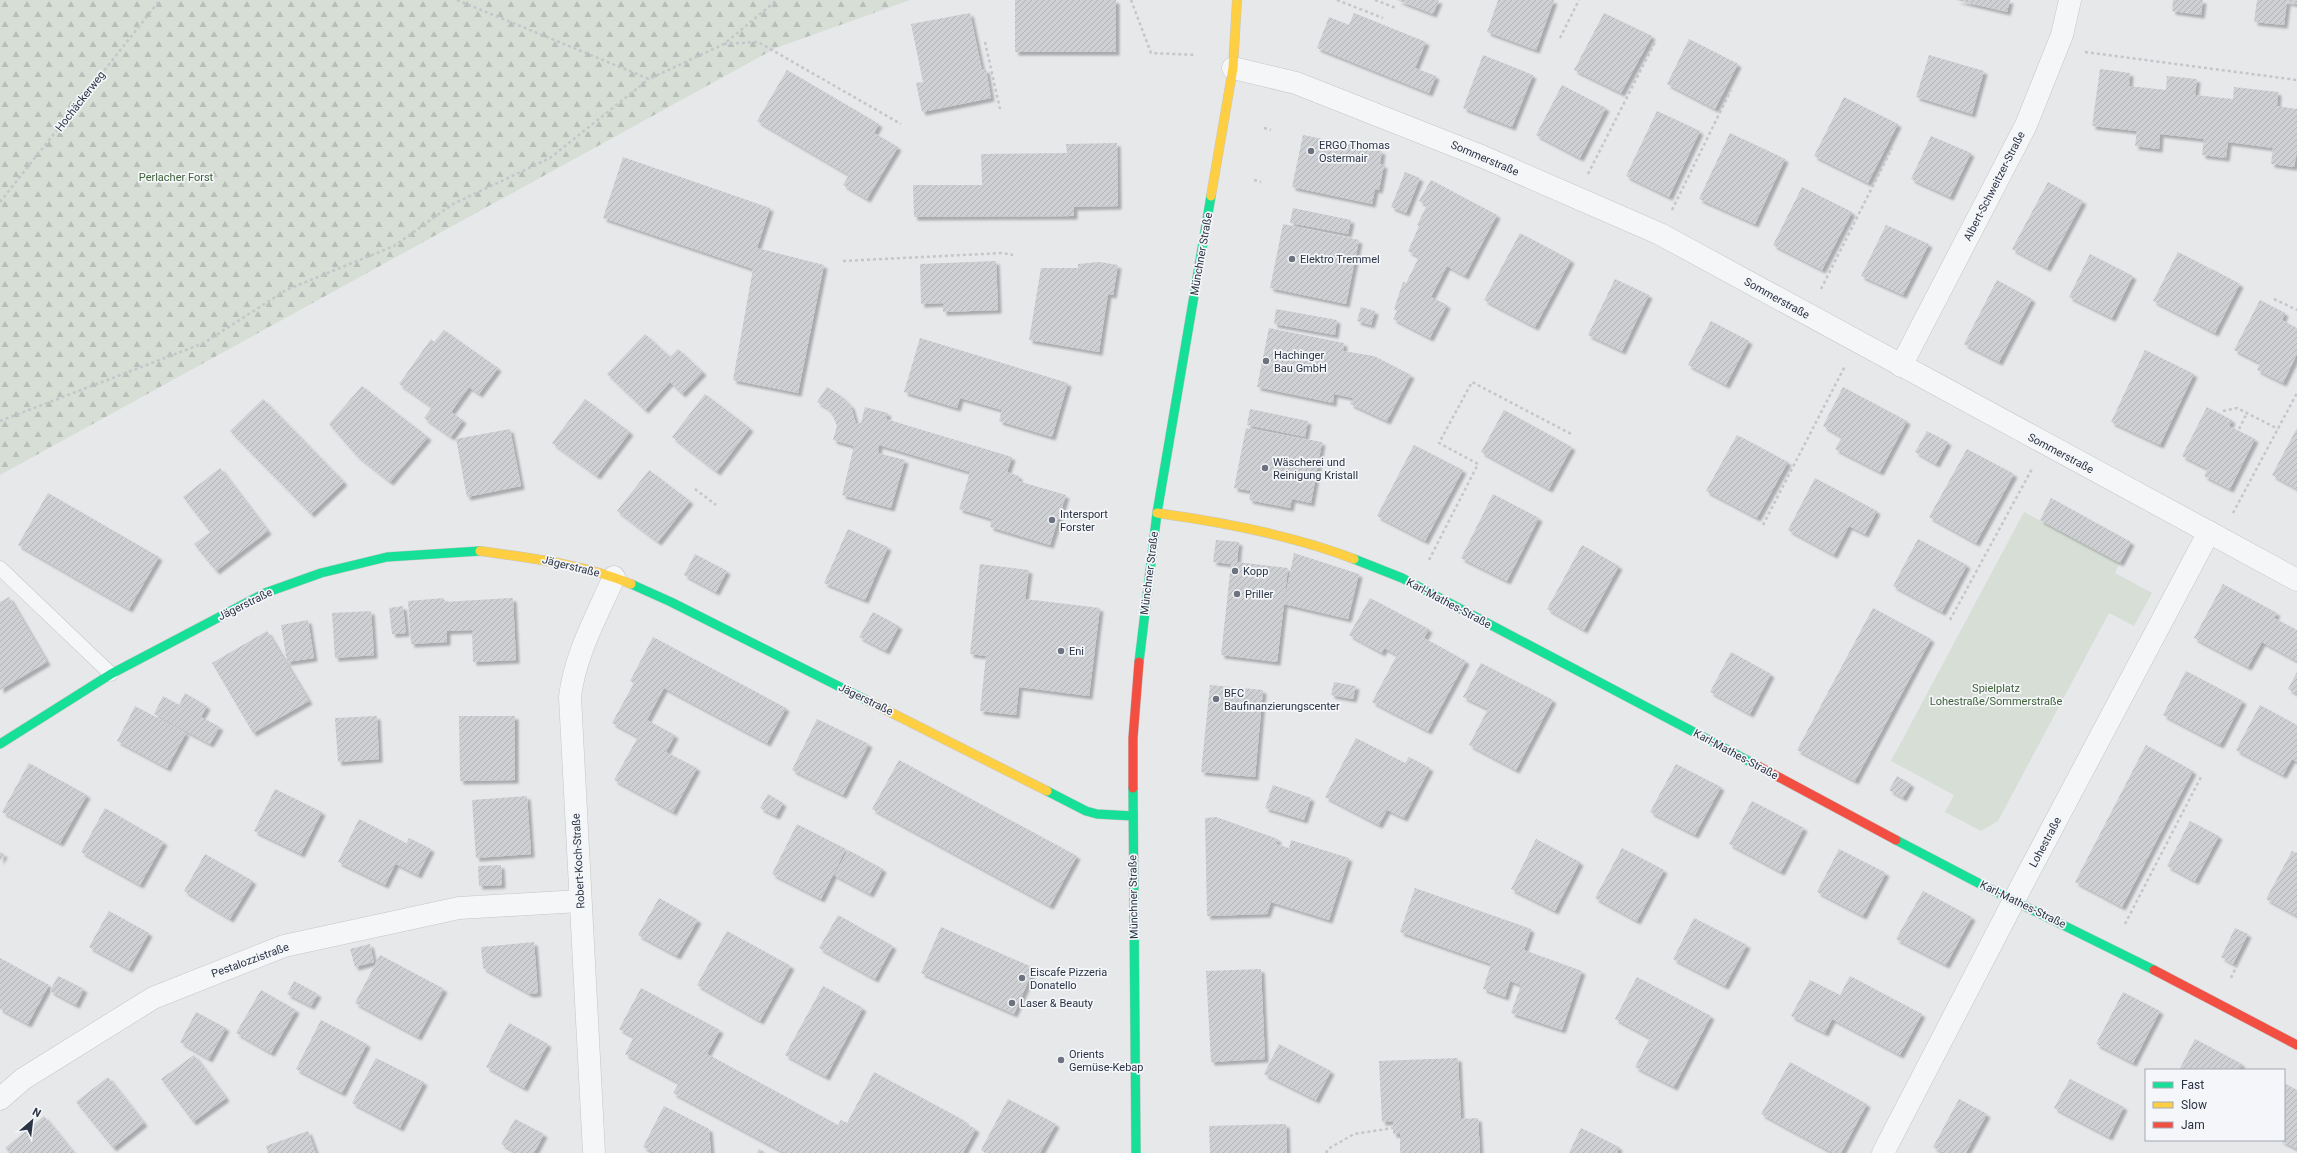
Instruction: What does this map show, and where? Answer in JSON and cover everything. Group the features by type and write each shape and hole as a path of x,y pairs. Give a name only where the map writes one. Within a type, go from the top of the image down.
{"street":[{"name":"Münchner Straße","path":"1136,1153 1133,738 1138,666 1157,513 1233,68 1237,0"},
{"name":"Albert-Schweitzer-Straße","path":"1901,366 2026,125 2062,35 2070,0"},
{"name":"Sommerstraße","path":"1233,68 1296,83 1481,156 1660,234 1858,343 2297,580"},
{"name":"Karl-Mathes-Straße","path":"1157,513 1201,520 1324,547 1416,586 1984,886 2113,948 2297,1046"},
{"name":"Lohestraße","path":"1883,1153 2015,900 2215,536"},
{"name":"Jägerstraße","path":"0,744 111,674 265,593 321,573 387,557 479,551 540,558 614,577 671,602 1086,810 1097,814 1133,816"},
{"name":"Robert-Koch-Straße","path":"594,1153 570,696 572,680 583,646 614,577"},
{"name":"Pestalozzistraße","path":"0,1099 23,1079 152,998 284,946 459,908 580,900"}],"lane":[{"path":"0,568 111,674"}],"path":[{"name":"Hochäckerweg","path":"0,202 160,0"},
{"path":"457,0 649,79"},
{"path":"0,421 204,343 286,290 394,246 453,204 550,158 649,79 724,44 777,0"},
{"path":"1131,0 1151,53 1196,54"},
{"path":"1337,0 1383,18"},
{"path":"1375,0 1396,8"},
{"path":"1560,38 1579,0"},
{"path":"724,44 758,42 901,124"},
{"path":"985,42 1000,110"},
{"path":"1576,198 1655,42"},
{"path":"2077,51 2297,80"},
{"path":"1660,234 1731,90"},
{"path":"1264,128 1271,130"},
{"path":"1808,315 1892,148"},
{"path":"1254,180 1261,182"},
{"path":"843,261 1003,253 1013,255"},
{"path":"2274,299 2297,310"},
{"path":"1763,525 1858,343"},
{"path":"1416,586 1478,464 1439,443 1472,382 1573,435"},
{"path":"2215,536 2278,429 2297,393"},
{"path":"2223,411 2237,408 2278,429"},
{"path":"2239,429 2247,413"},
{"path":"1950,620 2046,445"},
{"path":"695,489 716,505"},
{"path":"2113,948 2201,777"},
{"path":"1326,1153 1328,1149 1354,1134 1393,1128"}],"green space":[{"name":"Perlacher Forst","path":"0,0 910,0 776,48 0,475"},
{"name":"Spielplatz Lohestraße/Sommerstraße","path":"2024,512 2120,563 2115,573 2152,593 2134,626 2109,613 1998,821 1981,831 1945,812 1954,795 1891,761"}],"building":[{"path":"1015,0 1116,0 1116,52 1015,52"},
{"path":"1397,0 1439,0 1433,14"},
{"path":"1498,0 1554,0 1536,50 1487,32"},
{"path":"1956,0 2010,0 2007,12"},
{"path":"2173,0 2203,0 2201,15 2172,11"},
{"path":"2257,0 2297,0 2297,4 2287,2 2284,25 2254,22"},
{"path":"970,13 982,70 986,69 991,98 922,112 916,83 923,82 911,24"},
{"path":"1354,13 1426,42 1415,68 1436,76 1429,93 1317,48 1329,17 1349,25"},
{"path":"1604,13 1652,36 1621,93 1574,70"},
{"path":"1689,39 1738,64 1715,109 1667,84"},
{"path":"1483,55 1533,75 1512,127 1463,108"},
{"path":"1929,55 1984,71 1972,114 1916,97"},
{"path":"2100,69 2130,73 2129,86 2166,90 2167,76 2197,79 2195,95 2233,99 2234,87 2278,92 2277,106 2297,109 2297,151 2294,167 2271,164 2273,148 2228,142 2226,158 2202,155 2204,139 2160,134 2159,149 2135,146 2137,131 2092,126"},
{"path":"787,70 879,124 874,133 898,147 867,199 843,185 849,175 757,121"},
{"path":"1562,85 1606,108 1580,158 1536,135"},
{"path":"1844,97 1898,124 1868,183 1814,156"},
{"path":"1657,111 1700,131 1669,197 1626,176"},
{"path":"1730,133 1785,159 1755,224 1699,199"},
{"path":"1303,135 1382,151 1380,164 1384,165 1379,190 1375,189 1372,204 1292,187"},
{"path":"1931,136 1971,153 1950,197 1911,179"},
{"path":"1117,143 1118,206 1074,207 1074,216 914,217 913,185 982,185 981,154 1067,153 1066,144"},
{"path":"623,157 770,208 757,248 824,265 798,393 733,380 753,269 603,218"},
{"path":"1405,172 1420,178 1406,213 1391,207"},
{"path":"1431,180 1497,215 1465,276 1447,266 1431,297 1447,305 1430,338 1393,319 1397,311 1394,309 1403,282 1406,283 1419,257 1408,251 1419,226 1417,225 1427,205 1419,201"},
{"path":"2048,182 2083,201 2047,268 2012,249"},
{"path":"1802,187 1852,212 1822,270 1773,245"},
{"path":"1293,208 1351,220 1348,234 1290,223"},
{"path":"1283,224 1359,240 1346,304 1270,288"},
{"path":"1886,225 1929,244 1903,295 1861,276"},
{"path":"1520,233 1571,260 1535,327 1484,300"},
{"path":"2178,252 2209,268 2199,287 2210,268 2240,284 2215,333 2153,301"},
{"path":"2090,254 2133,276 2112,318 2069,297"},
{"path":"996,261 998,310 943,312 943,303 921,304 920,264"},
{"path":"1099,262 1118,265 1113,295 1108,294 1099,352 1029,340 1041,268 1078,268 1078,264"},
{"path":"1615,279 1649,295 1622,351 1588,335"},
{"path":"1997,280 2032,299 1999,362 1964,344"},
{"path":"2260,300 2285,313 2282,320 2297,328 2297,354 2283,383 2257,370 2260,363 2234,350"},
{"path":"1361,307 1375,311 1371,325 1357,321"},
{"path":"1276,309 1337,320 1335,335 1274,324"},
{"path":"1711,321 1749,341 1726,385 1688,365"},
{"path":"1269,328 1344,343 1343,351 1374,356 1411,375 1387,421 1350,404 1353,398 1334,394 1333,403 1257,387"},
{"path":"444,330 498,368 479,394 469,387 451,412 463,420 451,437 424,418 432,407 399,384 431,339 434,342"},
{"path":"645,334 670,357 678,349 703,372 682,394 670,382 645,410 607,374"},
{"path":"920,338 1068,383 1052,437 999,421 1002,410 960,398 957,408 904,392"},
{"path":"2145,350 2194,374 2160,445 2111,422"},
{"path":"362,386 428,437 390,482 356,455 329,424"},
{"path":"827,387 841,396 851,406 856,424 861,423 865,407 888,413 886,419 1012,457 1007,472 1019,476 1018,481 1066,495 1050,545 990,527 992,519 959,509 970,472 879,445 878,453 905,460 891,508 842,495 854,446 833,440 837,426 833,416 827,408 817,402"},
{"path":"1843,387 1907,421 1880,472 1835,449 1842,437 1823,426"},
{"path":"705,394 750,428 717,472 672,437"},
{"path":"263,399 344,482 311,514 230,431"},
{"path":"585,399 630,432 597,476 552,443"},
{"path":"2207,407 2232,420 2229,426 2255,439 2230,489 2204,476 2208,469 2182,456"},
{"path":"1250,409 1308,421 1305,437 1247,425"},
{"path":"1504,410 1572,447 1549,489 1481,452"},
{"path":"1246,428 1322,442 1311,503 1292,499 1290,508 1249,500 1251,491 1234,488"},
{"path":"2297,428 2297,489 2272,475"},
{"path":"510,429 521,486 467,497 456,439"},
{"path":"1927,431 1948,442 1936,464 1915,452"},
{"path":"1737,435 1788,462 1757,518 1706,491"},
{"path":"1414,445 1463,470 1425,541 1377,516"},
{"path":"1967,449 2014,474 1976,543 1929,517"},
{"path":"220,468 268,531 216,571 194,544 210,532 183,497"},
{"path":"649,470 690,501 658,542 617,511"},
{"path":"1815,478 1877,511 1865,534 1849,526 1834,555 1788,530"},
{"path":"48,493 159,557 129,609 18,545"},
{"path":"1493,494 1539,518 1507,581 1461,558"},
{"path":"2051,498 2131,542 2120,563 2040,520"},
{"path":"848,529 888,547 865,600 824,583"},
{"path":"1918,539 1967,565 1942,612 1893,586"},
{"path":"1216,540 1239,542 1237,562 1288,568 1284,602 1294,553 1359,574 1348,619 1284,604 1277,662 1221,655 1231,564 1213,562"},
{"path":"1582,545 1619,566 1584,630 1547,609"},
{"path":"695,554 727,571 716,592 684,575"},
{"path":"980,564 1029,570 1025,599 1100,608 1089,696 1019,687 1016,715 980,711 986,656 970,654"},
{"path":"2223,584 2277,613 2274,618 2297,630 2297,661 2262,642 2248,667 2194,638"},
{"path":"9,597 47,662 0,690 0,602"},
{"path":"444,598 444,602 513,598 516,660 473,662 472,630 447,631 447,642 411,644 408,601"},
{"path":"1370,598 1429,629 1424,638 1466,661 1428,731 1372,702 1397,655 1384,648 1382,653 1349,635"},
{"path":"403,606 406,633 392,634 389,608"},
{"path":"1873,608 1931,639 1855,781 1797,750"},
{"path":"371,611 374,655 335,658 332,613"},
{"path":"873,612 899,626 886,651 859,637"},
{"path":"308,620 314,658 287,662 281,625"},
{"path":"267,631 309,701 253,733 212,663"},
{"path":"653,637 786,708 767,743 664,688 647,720 675,735 666,752 697,768 673,812 614,780 638,737 612,723 634,683 630,681"},
{"path":"1731,652 1771,674 1750,714 1710,692"},
{"path":"1481,663 1553,700 1516,770 1469,745 1488,709 1463,697"},
{"path":"2186,671 2243,701 2220,745 2163,715"},
{"path":"2297,672 2297,694 2288,689"},
{"path":"1334,682 1356,686 1353,699 1331,695"},
{"path":"1210,685 1263,690 1255,777 1201,772"},
{"path":"185,693 207,706 201,717 220,727 210,744 154,714 163,696 179,705"},
{"path":"2260,705 2297,725 2297,762 2292,759 2283,775 2236,750"},
{"path":"135,706 186,733 167,768 117,741"},
{"path":"377,716 379,759 338,762 335,718"},
{"path":"459,716 515,716 515,780 460,781"},
{"path":"817,719 869,744 843,795 792,770"},
{"path":"1356,738 1405,763 1409,757 1430,768 1404,818 1387,810 1379,825 1325,797"},
{"path":"2146,745 2193,771 2122,907 2075,882"},
{"path":"899,760 1077,856 1050,906 872,809"},
{"path":"29,763 87,795 60,843 2,812"},
{"path":"1676,764 1721,787 1695,835 1650,812"},
{"path":"1897,776 1911,784 1903,798 1889,790"},
{"path":"1273,785 1311,798 1304,820 1265,808"},
{"path":"275,789 322,812 301,854 254,831"},
{"path":"768,794 783,803 776,816 760,808"},
{"path":"527,796 531,854 476,858 472,800"},
{"path":"1752,801 1804,828 1781,872 1729,844"},
{"path":"105,808 164,842 140,885 81,852"},
{"path":"1216,817 1278,839 1276,844 1289,848 1291,840 1349,858 1329,920 1271,902 1267,914 1207,916 1205,818"},
{"path":"359,819 406,843 385,885 338,862"},
{"path":"2190,821 2219,836 2195,881 2167,866"},
{"path":"797,824 846,849 821,899 772,874"},
{"path":"409,838 431,849 418,875 396,864"},
{"path":"1536,839 1580,862 1555,911 1511,889"},
{"path":"1622,848 1664,870 1637,921 1595,898"},
{"path":"1839,849 1886,873 1863,916 1817,892"},
{"path":"848,850 883,869 870,894 834,875"},
{"path":"2292,851 2297,853 2297,916 2266,899"},
{"path":"0,852 4,854 0,861"},
{"path":"205,854 253,881 230,919 184,891"},
{"path":"501,865 502,885 479,886 478,866"},
{"path":"1415,888 1531,929 1524,950 1582,971 1562,1030 1511,1013 1521,985 1510,981 1505,997 1483,989 1491,964 1400,932"},
{"path":"1923,891 1972,917 1946,965 1896,939"},
{"path":"659,898 698,920 677,956 638,935"},
{"path":"109,911 149,933 129,969 89,947"},
{"path":"838,915 893,946 875,979 819,948"},
{"path":"1694,918 1747,945 1725,986 1673,959"},
{"path":"941,927 1034,968 1014,1014 921,973"},
{"path":"2235,928 2248,934 2233,964 2221,957"},
{"path":"727,931 791,966 760,1021 697,985"},
{"path":"534,942 538,993 530,994 483,968 481,947"},
{"path":"370,944 374,962 355,967 350,949"},
{"path":"380,955 444,989 418,1037 355,1003"},
{"path":"0,958 49,985 28,1024 0,1009"},
{"path":"1261,969 1265,1059 1211,1062 1206,971"},
{"path":"58,976 84,989 76,1005 50,991"},
{"path":"1850,976 1922,1014 1900,1055 1832,1019 1825,1033 1791,1016 1810,980 1840,995"},
{"path":"1637,977 1711,1016 1674,1087 1635,1067 1650,1038 1615,1019"},
{"path":"294,981 318,994 311,1006 287,994"},
{"path":"823,986 863,1008 826,1077 785,1055"},
{"path":"641,988 720,1030 707,1054 838,1125 841,1120 847,1123 874,1072 965,1121 964,1123 976,1129 963,1153 785,1153 673,1093 679,1083 625,1054 634,1037 619,1029"},
{"path":"261,990 296,1010 271,1053 236,1033"},
{"path":"2123,992 2160,1011 2133,1063 2096,1044"},
{"path":"196,1012 226,1028 209,1059 180,1042"},
{"path":"321,1020 367,1044 342,1093 296,1069"},
{"path":"509,1023 548,1044 524,1088 486,1067"},
{"path":"2195,1039 2242,1064 2240,1069 2180,1069"},
{"path":"1279,1044 1331,1071 1316,1100 1264,1074"},
{"path":"194,1055 226,1098 193,1122 161,1079"},
{"path":"376,1058 424,1082 400,1128 352,1103"},
{"path":"1458,1058 1461,1119 1478,1118 1480,1153 1400,1153 1400,1134 1393,1134 1393,1121 1382,1122 1379,1061"},
{"path":"1790,1062 1867,1104 1841,1153 1833,1153 1761,1114"},
{"path":"108,1077 144,1123 113,1148 76,1102"},
{"path":"2070,1079 2124,1107 2109,1137 2054,1108"},
{"path":"2285,1084 2297,1090 2297,1149 2281,1141 2285,1141"},
{"path":"1008,1099 1056,1124 1040,1153 985,1153 981,1150"},
{"path":"1959,1099 1987,1114 1966,1153 1944,1153 1933,1147"},
{"path":"664,1106 709,1129 711,1153 655,1153 643,1147"},
{"path":"44,1116 74,1153 10,1153 5,1148"},
{"path":"515,1119 544,1134 534,1153 517,1153 501,1144"},
{"path":"1286,1124 1287,1153 1210,1153 1209,1126"},
{"path":"1581,1128 1619,1147 1617,1153 1569,1153"},
{"path":"308,1131 316,1153 268,1153 266,1146"},
{"path":"759,1149 766,1153 757,1153"}],"traffic: fast":[{"path":"1139,662 1157,513 1211,196"},
{"path":"0,744 111,674 265,593 321,573 387,557 480,551"},
{"path":"1354,559 1402,578 1758,766"},
{"path":"631,584 671,602 868,701"},
{"path":"1133,788 1136,1153"},
{"path":"1047,791 1086,811 1097,814 1133,816"},
{"path":"1896,840 1984,886 2154,970"}],"traffic: slow":[{"path":"1211,196 1233,68 1237,0"},
{"path":"1157,513 1257,530 1307,543 1354,559"},
{"path":"480,551 537,559 595,571 631,584"},
{"path":"868,701 1047,791"}],"traffic: jam":[{"path":"1133,788 1133,738 1139,662"},
{"path":"1758,766 1896,840"},
{"path":"2154,970 2297,1045"}],"place":[{"name":"ERGO Thomas Ostermair","path":"1311,151"},
{"name":"Elektro Tremmel","path":"1292,259"},
{"name":"Hachinger Bau GmbH","path":"1266,361"},
{"name":"Wäscherei und Reinigung Kristall","path":"1265,468"},
{"name":"Intersport Forster","path":"1052,520"},
{"name":"Kopp","path":"1235,571"},
{"name":"Priller","path":"1237,594"},
{"name":"Eni","path":"1061,651"},
{"name":"BFC Baufinanzierungscenter","path":"1216,699"},
{"name":"Eiscafe Pizzeria Donatello","path":"1022,978"},
{"name":"Laser & Beauty","path":"1012,1003"},
{"name":"Orients Gemüse-Kebap","path":"1061,1060"}]}
